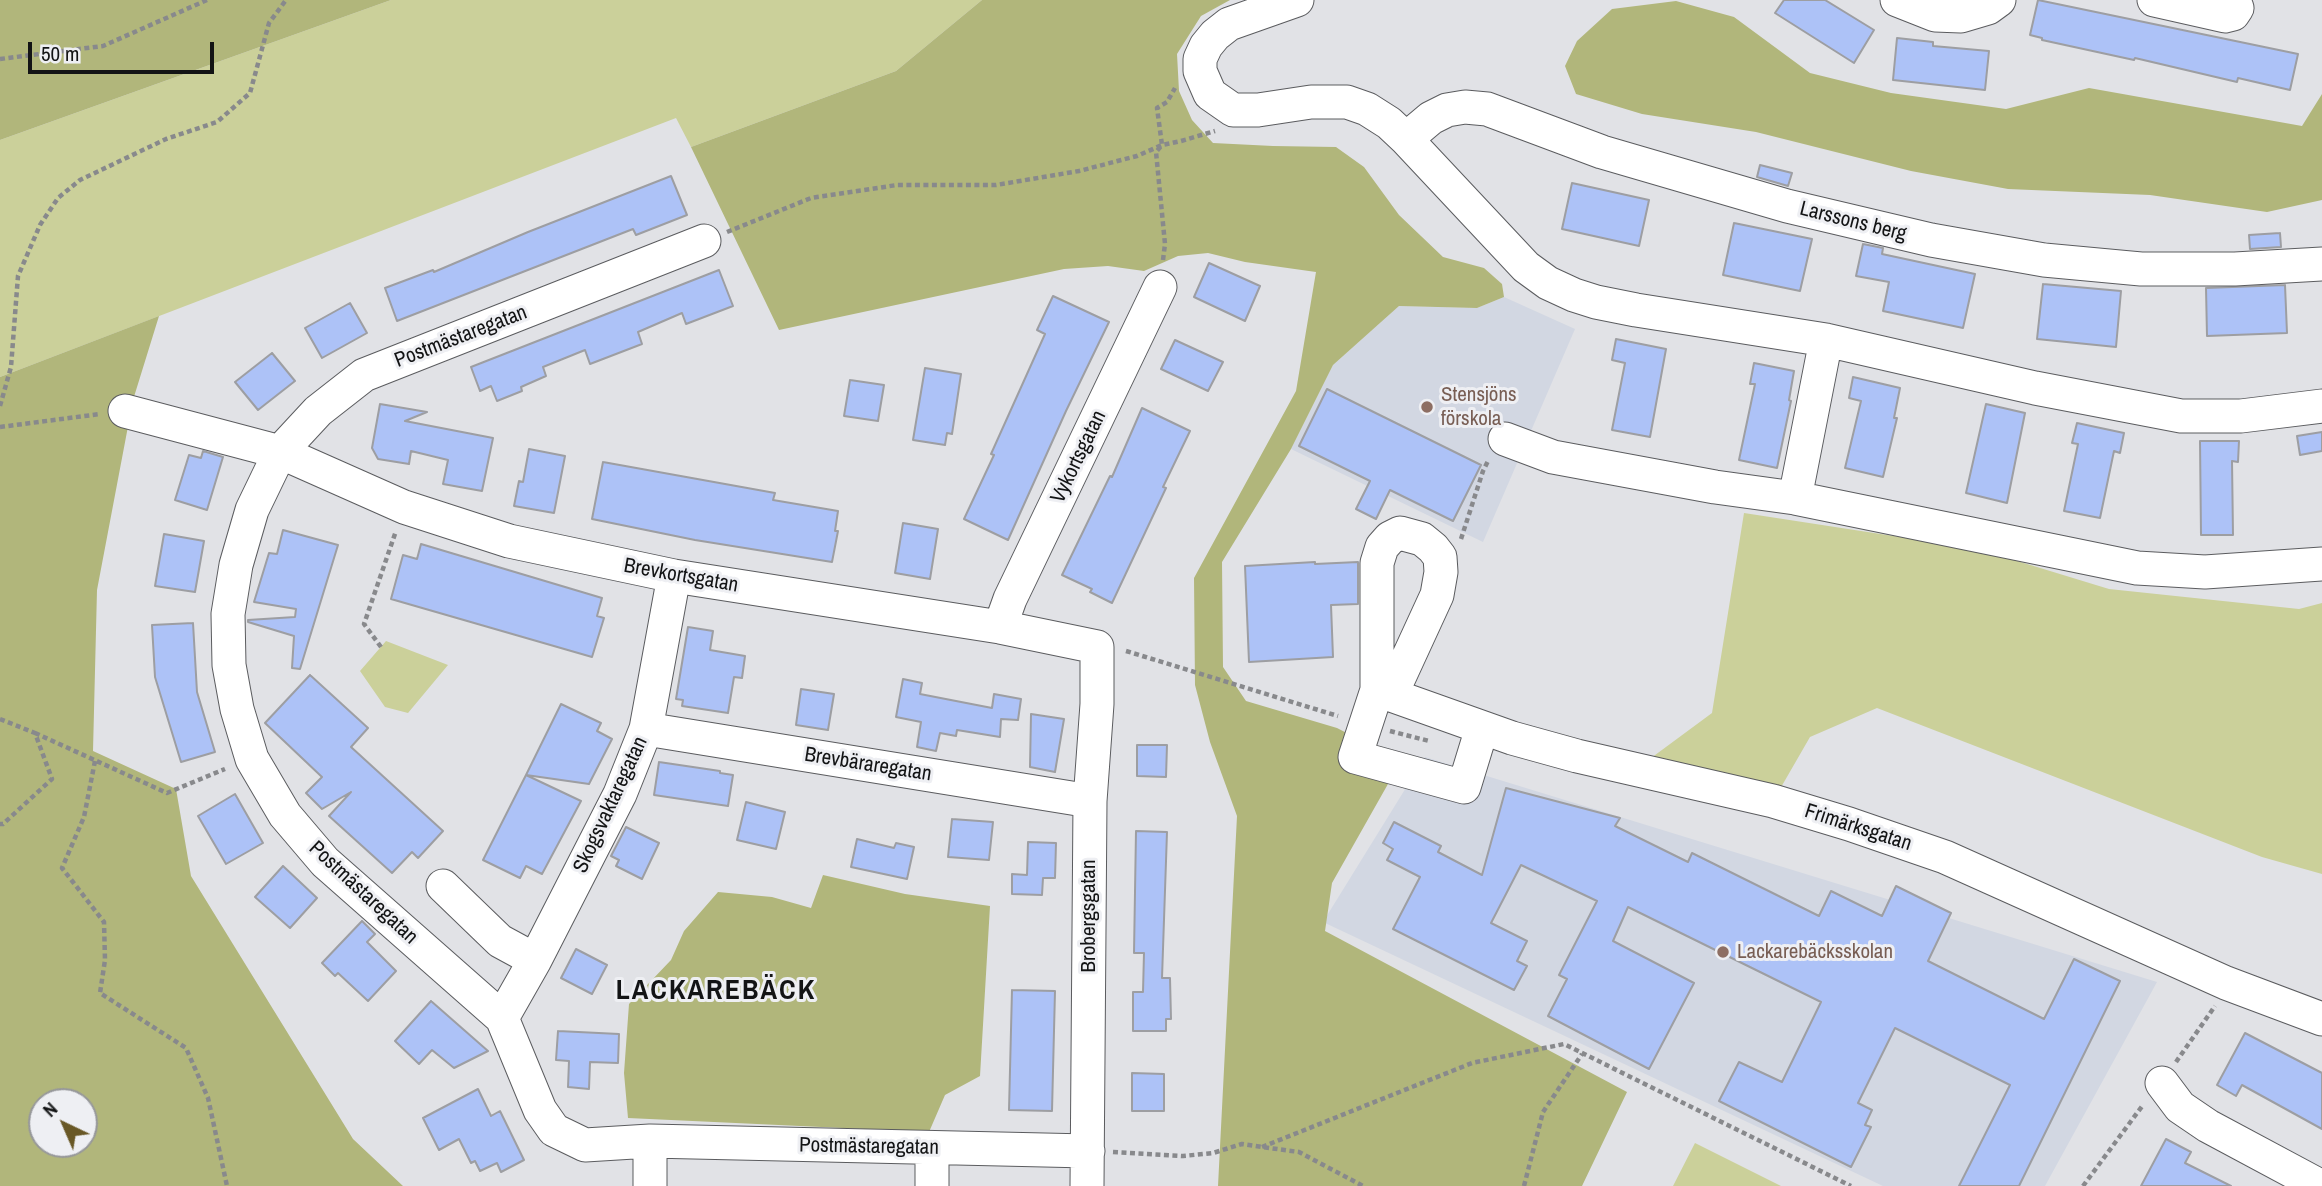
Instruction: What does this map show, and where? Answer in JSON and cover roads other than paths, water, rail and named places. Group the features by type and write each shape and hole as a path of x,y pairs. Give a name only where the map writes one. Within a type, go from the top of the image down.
{"street":[{"path":"1297,0 1229,24 1215,35 1206,46 1200,66 1210,94 1233,110 1258,110 1311,102 1347,102 1367,109 1389,123 1406,139 1526,267 1557,287 1595,302 1826,340 2035,388 2181,416 2241,416 2322,406"},
{"path":"1897,0 1934,15 1961,16 1988,8 1999,0"},
{"path":"2154,0 2225,16 2233,14 2237,8 2234,0"},
{"name":"Larssons berg","path":"1406,139 1431,118 1447,110 1465,107 1487,109 1602,152 1787,206 1931,240 2044,260 2141,269 2235,269 2322,264"},
{"name":"Postmästaregatan","path":"704,241 364,375 318,411 280,452 252,510 236,565 228,614 229,665 237,709 252,759 285,815 325,862 502,1018 540,1110 554,1130 585,1145 650,1141 1088,1151"},
{"name":"Vykortsgatan","path":"1000,627 1010,599 1160,287"},
{"path":"1795,498 1826,340"},
{"name":"Brevkortsgatan","path":"125,411 280,452 404,507 509,541 674,576 1000,627 1097,647"},
{"path":"1506,439 1553,457 1716,487 1795,498 2137,568 2205,572 2322,564"},
{"name":"Skogsvaktaregatan","path":"502,1018 535,960 620,794 646,729 674,576"},
{"name":"Brobergsgatan","path":"1087,1186 1090,802 1097,704 1097,647"},
{"name":"Frimärksgatan","path":"1478,741 1464,787 1355,757 1364,724 1384,693 1478,741 1577,756 1773,801 1945,857 2227,983 2322,1019"},
{"name":"Brevbäraregatan","path":"646,729 1090,802"},
{"path":"443,886 500,941 535,960"},
{"path":"2162,1083 2180,1107 2208,1126 2320,1186"},
{"path":"650,1141 650,1186"},
{"path":"932,1149 932,1186"}],"place":[{"name":"Stensjöns förskola","path":"1427,407"},
{"name":"Lackarebäcksskolan","path":"1723,952"}],"district":[{"name":"LACKAREBÄCK","path":"716,991"}]}
